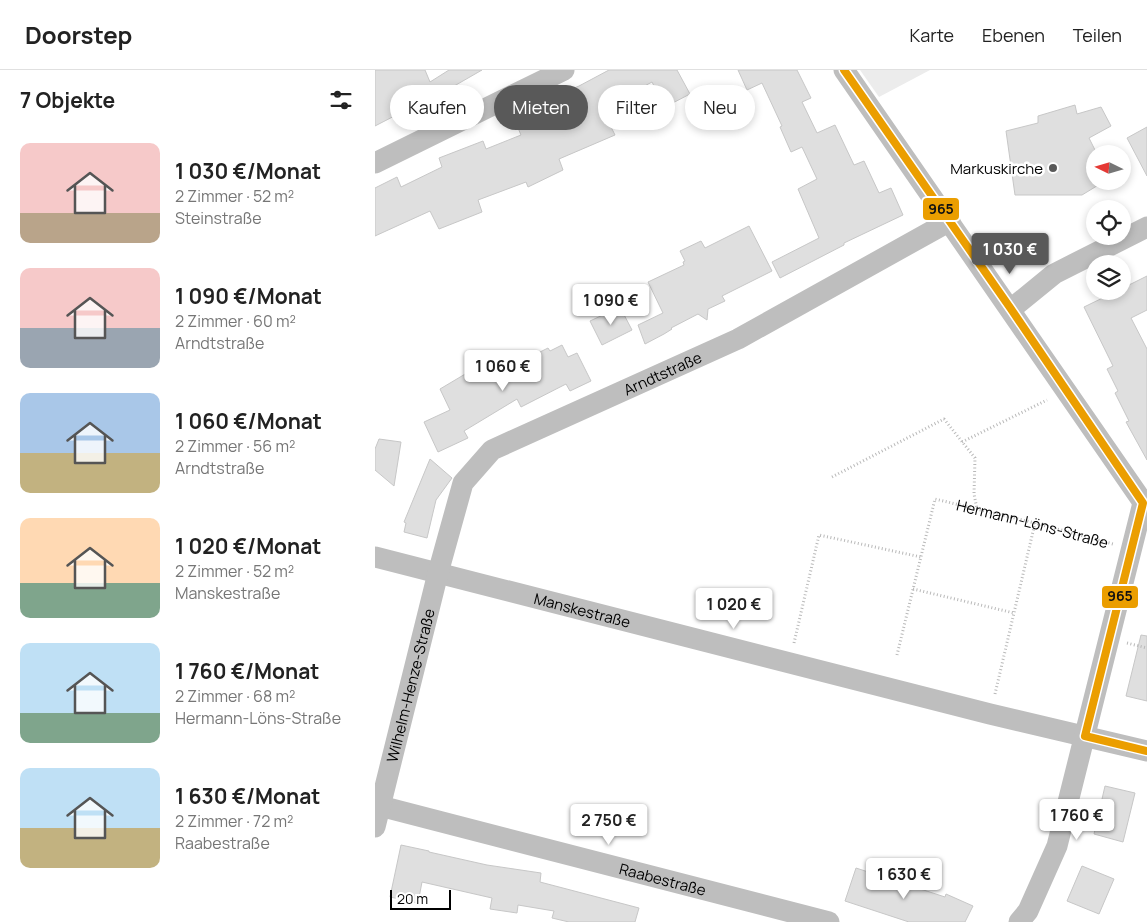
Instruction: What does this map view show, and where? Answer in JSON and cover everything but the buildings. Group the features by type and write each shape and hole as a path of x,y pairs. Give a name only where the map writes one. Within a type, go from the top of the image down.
{"street":[{"path":"375,163 564,70"},
{"path":"844,70 1011,309 1145,506 1131,549 1057,846 1028,911 1019,922"},
{"name":"Arndtstraße","path":"438,573 463,483 491,450 738,339 950,221"},
{"path":"1011,309 1054,274 1147,227"},
{"name":"Manskestraße","path":"375,557 990,714 1147,752"},
{"name":"Wilhelm-Henze-Straße","path":"375,827 438,573"},
{"name":"Raabestraße","path":"380,806 829,922"}],"path":[{"path":"962,442 1066,390"},
{"path":"832,477 944,419 975,458 974,494 977,509"},
{"name":"Hermann-Löns-Straße","path":"921,557 935,499 1131,549"},
{"path":"990,714 1035,523"},
{"path":"789,663 819,536 921,557 897,655"},
{"path":"913,589 1014,614"}],"shaded area":[{"path":"860,70 930,70 879,97"}],"transit line":[{"name":"965","path":"844,70 1011,309 1143,503 1085,736 1147,751"}],"place":[{"name":"Markuskirche","path":"1053,168"}]}
